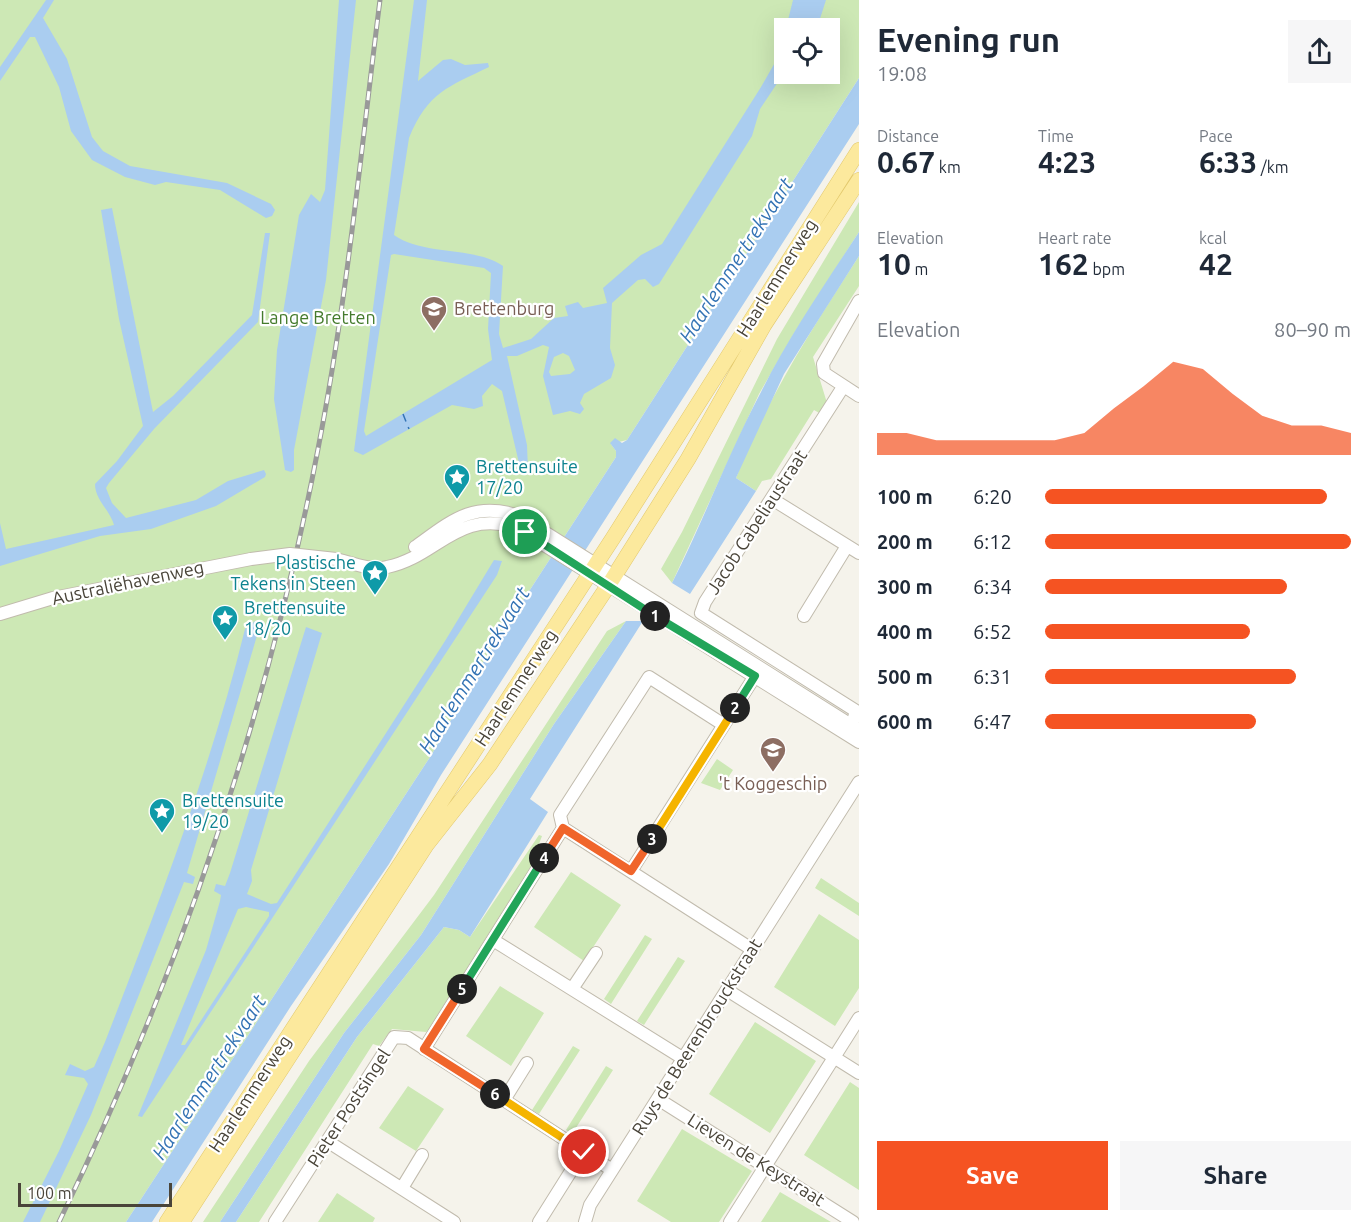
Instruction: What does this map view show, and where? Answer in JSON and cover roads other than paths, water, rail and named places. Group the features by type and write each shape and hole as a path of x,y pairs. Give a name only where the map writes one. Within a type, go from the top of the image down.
{"main road":[{"name":"Haarlemmerweg","path":"167,1222 859,150"},
{"name":"Haarlemmerweg","path":"182,1222 427,844 490,765 612,581 688,459 764,325 859,180"}],"street":[{"path":"859,301 823,364 824,373 859,396"},
{"name":"Jacob Cabeliaustraat","path":"843,387 705,602 701,613 856,711 855,733"},
{"path":"771,499 859,553"},
{"name":"Australiëhavenweg","path":"0,614 53,598 251,559 290,554 336,559 378,568 395,565 449,534 478,524 510,526 549,540 612,581"},
{"path":"804,616 848,546"},
{"path":"612,581 755,676 855,733"},
{"path":"612,581 855,733"},
{"path":"724,725 649,676 560,816 563,828 753,950"},
{"path":"631,871 755,676"},
{"path":"855,798 859,782"},
{"name":"Ruys de Beerenbrouckstraat","path":"585,1220 612,1170 792,888 855,798"},
{"path":"563,828 424,1049 612,1170"},
{"path":"493,940 684,1059"},
{"path":"572,989 596,953"},
{"path":"728,990 859,1073"},
{"path":"730,1222 859,1018"},
{"name":"Pieter Postsingel","path":"275,1222 394,1037 408,1038 424,1049"},
{"path":"504,1100 527,1063"},
{"name":"Lieven de Keystraat","path":"658,1099 853,1222"},
{"path":"327,1141 454,1222"},
{"path":"539,1222 584,1152"},
{"path":"402,1188 422,1155"}],"water":[{"path":"46,0 54,0 43,18 67,59 92,137 103,151 130,166 227,183 271,204 275,210 272,216 266,218 220,190 166,182 155,185 125,177 92,160 71,131 59,87 35,37 30,37 0,81 0,67"},
{"path":"339,0 356,0 326,280 294,450 294,470 291,472 285,470 274,399 277,350 299,215 311,194 320,202 325,190"},
{"path":"414,0 427,0 418,81 443,60 451,59 465,65 488,63 489,67 441,93 424,110 416,123 409,138 394,235 419,246 478,256 503,266 499,334 503,348 531,339 554,318 568,316 565,306 578,302 583,308 607,303 603,288 641,255 662,244 774,64 774,84 777,84 760,109 752,136 659,284 653,287 645,279 638,280 612,303 610,348 615,365 611,378 584,394 580,403 584,409 580,414 570,411 553,415 543,376 549,347 543,345 517,356 507,356 527,445 528,470 519,463 502,391 492,384 482,396 483,406 474,409 452,405 363,455 354,451","holes":["391,255 484,268 491,273 488,329 492,360 366,436 364,431","563,353 569,356 575,370 570,374 551,376 549,372 554,357"]},
{"path":"793,0 826,0 820,18 788,18"},
{"path":"859,78 859,124 441,775 389,864 291,1006 152,1222 126,1222 432,754 482,664 616,457 616,451 610,443 615,438 622,443 627,440"},
{"path":"112,208 153,412 173,396 252,315 265,233 270,233 258,322 154,429 109,483 106,488 112,503 126,518 196,500 228,481 264,470 266,474 265,477 216,506 151,529 100,536 0,566 0,523 6,549 114,525 97,495 95,484 117,461 143,426 119,319 101,210"},
{"path":"859,232 859,256 784,374 736,478 756,491 690,594 672,583 738,439 783,351"},
{"path":"494,560 502,561 497,575 142,1117 138,1116 206,950 221,895 214,891 216,884 225,886 230,873 306,627 322,633 251,870 252,881 247,894 271,904 277,903 445,641","holes":["246,907 269,912 269,916 185,1045 181,1045 238,909"]},
{"path":"255,621 261,622 187,873 195,877 193,884 184,882 91,1115 40,1222 23,1222 59,1151 88,1084 84,1078 65,1075 70,1064 85,1071 94,1067 105,1042 199,786 245,629"},
{"path":"626,621 643,621 530,799 548,812 470,937 459,930 444,927 357,1037 236,1222 220,1222 344,1033 421,935 554,724"}],"railway":[{"path":"59,1222 142,1036 180,940 245,747 273,648 297,549 328,393 360,169 380,0"}],"place":[{"name":"Brettenburg","path":"434,332"},
{"name":"Brettensuite 17/20","path":"457,500"},
{"name":"Plastische Tekens in Steen","path":"375,596"},
{"name":"Brettensuite 18/20","path":"225,641"},
{"name":"'t Koggeschip","path":"773,773"},
{"name":"Brettensuite 19/20","path":"162,834"}],"water label":[{"name":"Haarlemmertrekvaart","path":"736,260"},
{"name":"Haarlemmertrekvaart","path":"474,670"},
{"name":"Haarlemmertrekvaart","path":"209,1077"}],"park label":[{"name":"Lange Bretten","path":"318,318"}]}
